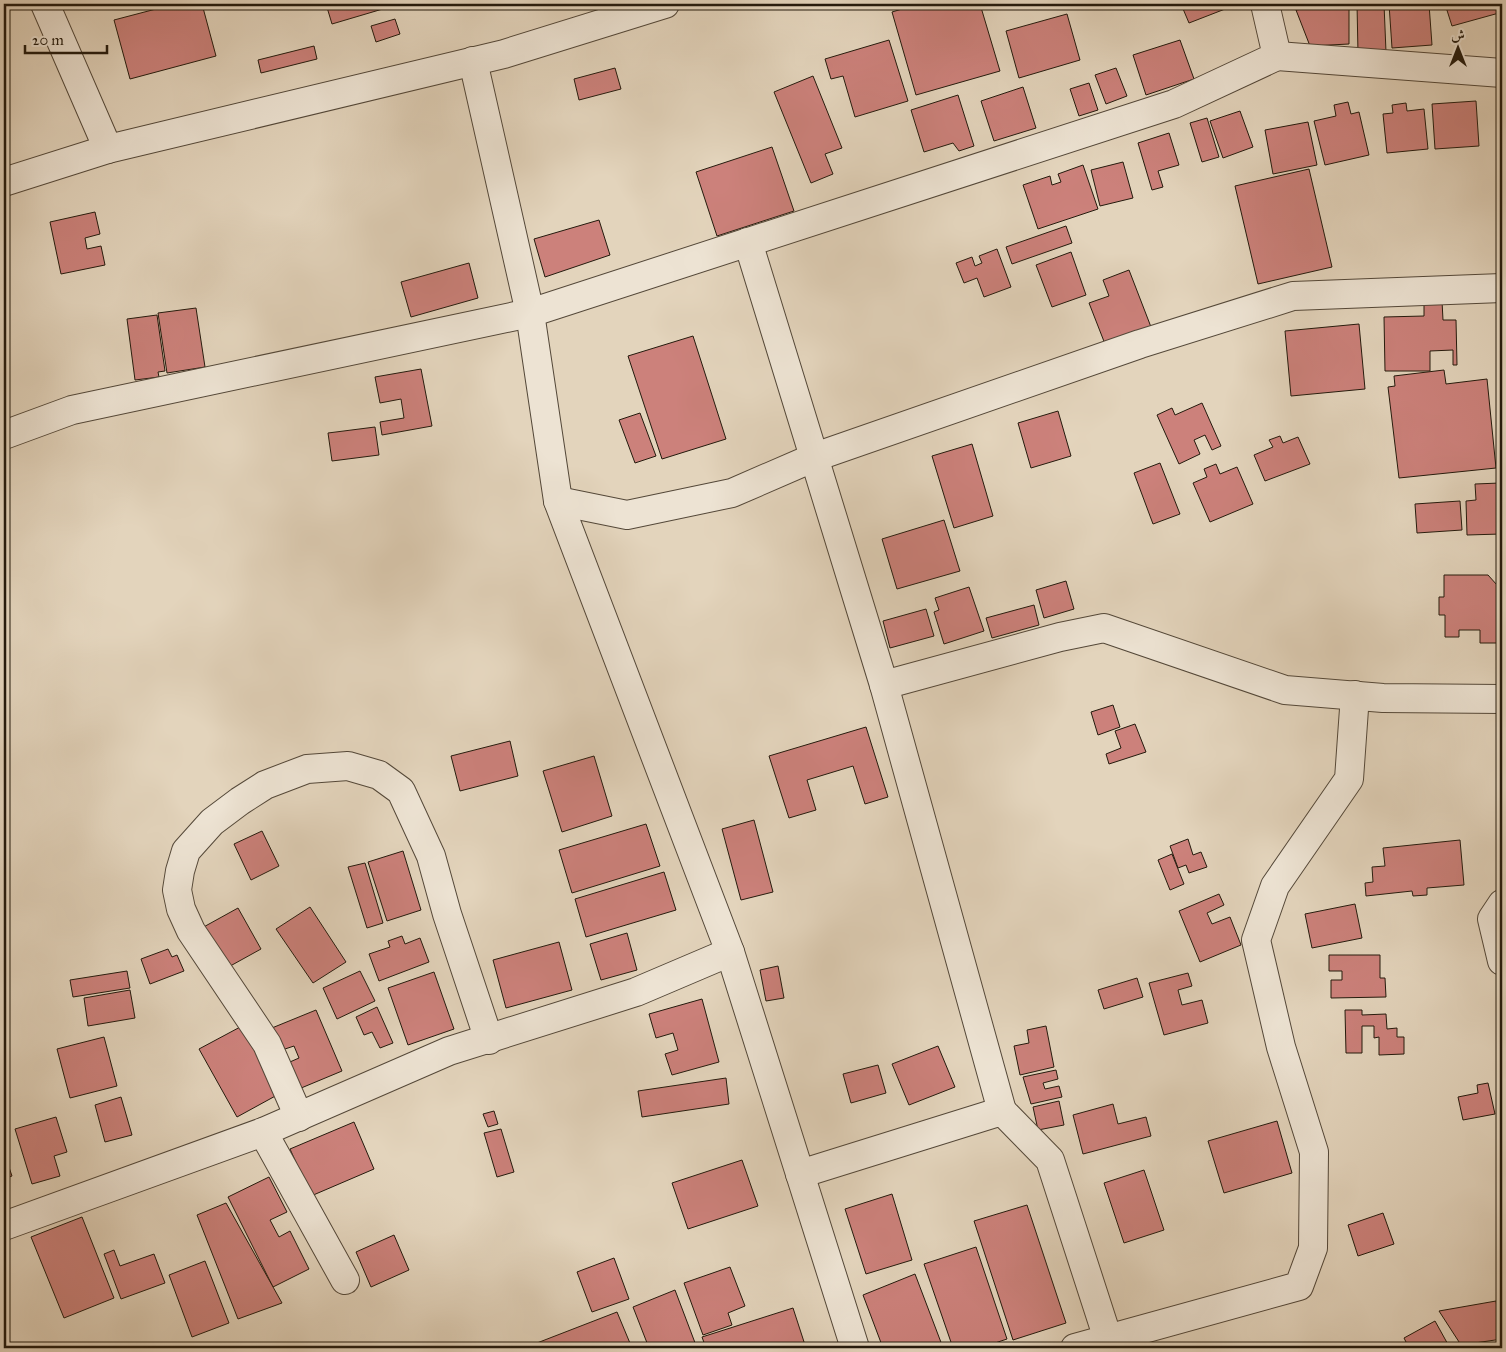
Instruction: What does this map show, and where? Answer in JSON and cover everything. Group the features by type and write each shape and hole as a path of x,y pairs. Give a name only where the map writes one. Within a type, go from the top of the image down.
{"street":[{"path":"45,4 108,149"},
{"path":"4,182 108,149 504,54 665,4"},
{"path":"1265,4 1278,56"},
{"path":"4,435 72,410 530,313 1174,104 1278,56 1502,73"},
{"path":"473,61 530,313 558,501 730,952 856,1348"},
{"path":"748,242 884,685 1002,1111 1050,1160 1108,1339"},
{"path":"558,501 627,515 732,494 814,457 1140,344 1293,296 1502,288"},
{"path":"884,685 1060,637 1104,628 1285,690 1383,698 1502,699"},
{"path":"1075,1348 1299,1286 1313,1248 1314,1152 1281,1047 1256,940 1275,886 1349,779 1355,696"},
{"path":"299,1117 267,1044 191,931 181,909 177,890 186,851 212,822 240,801 265,786 307,770 348,766 379,775 400,790 431,856 447,914 489,1040"},
{"path":"1502,904 1492,919 1502,961"},
{"path":"4,1226 263,1132 450,1050 489,1040 636,992 730,952"},
{"path":"800,1174 1002,1111"},
{"path":"263,1132 345,1280"}],"building":[{"path":"175,4 202,4 216,56 130,79 114,20"},
{"path":"326,4 385,4 386,8 332,24"},
{"path":"919,4 980,4 1000,71 916,95 892,12"},
{"path":"1181,4 1238,4 1189,23"},
{"path":"1335,4 1349,4 1349,44 1310,46 1296,10"},
{"path":"1357,4 1384,4 1386,52 1358,53"},
{"path":"1389,4 1429,4 1432,45 1392,48"},
{"path":"1445,4 1497,4 1499,13 1452,26"},
{"path":"1067,14 1080,60 1019,78 1006,31"},
{"path":"395,19 400,34 376,42 371,26"},
{"path":"889,40 908,101 855,117 843,76 831,79 825,59"},
{"path":"1180,40 1194,79 1146,95 1133,55"},
{"path":"314,46 317,59 261,73 258,60"},
{"path":"615,68 621,89 579,100 574,79"},
{"path":"1116,68 1127,96 1106,104 1095,75"},
{"path":"813,76 842,148 825,154 833,174 811,183 774,92"},
{"path":"1089,83 1098,110 1079,116 1070,89"},
{"path":"1023,87 1036,128 994,141 981,101"},
{"path":"958,95 974,146 959,151 953,143 924,152 911,110"},
{"path":"1476,101 1479,146 1435,149 1432,104"},
{"path":"1348,102 1351,114 1359,112 1369,155 1325,165 1314,121 1336,116 1334,105"},
{"path":"1406,103 1407,111 1424,109 1428,149 1387,153 1383,114 1393,113 1392,105"},
{"path":"1240,111 1253,147 1223,158 1210,121"},
{"path":"1207,118 1219,157 1202,162 1190,123"},
{"path":"1308,122 1317,165 1273,174 1265,130"},
{"path":"1169,133 1179,165 1158,171 1163,187 1152,190 1138,143"},
{"path":"772,147 794,211 717,236 696,172"},
{"path":"1123,162 1133,198 1100,206 1091,170"},
{"path":"1083,165 1098,209 1038,229 1023,185 1050,176 1052,185 1061,182 1058,174"},
{"path":"1309,169 1332,267 1258,284 1235,186"},
{"path":"95,212 100,234 85,238 87,249 101,246 105,265 61,274 50,222"},
{"path":"599,220 610,255 545,277 534,239"},
{"path":"1066,226 1072,243 1012,264 1006,247"},
{"path":"997,249 1011,287 984,297 977,278 964,283 956,263 972,257 975,266 982,263 979,256"},
{"path":"1071,252 1086,295 1052,307 1036,265"},
{"path":"469,263 478,298 411,317 401,282"},
{"path":"1129,270 1151,327 1105,344 1089,303 1109,296 1103,280"},
{"path":"1424,301 1442,301 1443,320 1456,320 1457,365 1453,365 1453,350 1430,351 1430,371 1385,371 1384,317 1424,316"},
{"path":"196,308 205,367 167,373 158,313"},
{"path":"157,315 165,371 158,372 159,377 135,380 127,319"},
{"path":"1359,324 1365,389 1291,396 1285,331"},
{"path":"4,331 8,344 4,346"},
{"path":"693,336 726,439 662,459 628,356"},
{"path":"421,369 432,426 382,435 380,422 404,418 401,399 380,403 375,377"},
{"path":"1444,370 1446,384 1487,379 1496,468 1399,478 1388,387 1395,386 1394,376"},
{"path":"1202,403 1221,446 1212,450 1205,435 1194,440 1200,454 1179,464 1157,415 1172,408 1175,415"},
{"path":"1058,411 1071,456 1031,468 1018,423"},
{"path":"640,413 656,456 635,463 619,420"},
{"path":"375,427 379,455 332,461 328,433"},
{"path":"1280,436 1283,443 1298,437 1310,464 1265,481 1254,455 1273,447 1269,440"},
{"path":"972,444 993,516 954,528 932,456"},
{"path":"1160,463 1180,514 1153,524 1134,473"},
{"path":"1216,464 1220,474 1237,467 1253,504 1210,522 1193,483 1207,477 1204,469"},
{"path":"1500,483 1501,534 1467,535 1466,501 1476,500 1475,484"},
{"path":"1460,501 1462,530 1417,533 1415,504"},
{"path":"944,520 960,571 897,589 882,539"},
{"path":"1444,575 1488,575 1497,585 1497,601 1502,601 1502,643 1480,643 1480,630 1459,630 1459,637 1445,637 1445,615 1439,615 1439,597 1444,597"},
{"path":"1066,581 1074,609 1044,618 1036,590"},
{"path":"969,587 984,631 944,644 934,612 939,610 935,598"},
{"path":"1034,605 1039,625 992,638 986,618"},
{"path":"926,609 934,636 890,648 883,621"},
{"path":"1113,705 1120,727 1098,735 1091,712"},
{"path":"1135,724 1146,752 1109,764 1106,754 1121,748 1115,731"},
{"path":"866,727 888,797 865,804 853,766 807,780 816,810 789,818 769,756"},
{"path":"510,741 518,776 460,791 451,756"},
{"path":"594,756 612,816 562,832 543,771"},
{"path":"754,820 773,892 741,900 722,829"},
{"path":"646,824 660,866 572,893 559,850"},
{"path":"262,831 279,866 251,880 234,844"},
{"path":"1188,839 1193,855 1201,852 1207,867 1189,873 1186,865 1178,868 1170,846"},
{"path":"1460,840 1464,885 1427,888 1427,895 1413,896 1412,891 1366,896 1365,883 1373,882 1372,867 1385,866 1383,848"},
{"path":"403,851 421,910 387,921 368,862"},
{"path":"1172,854 1184,884 1170,890 1158,860"},
{"path":"365,863 383,923 367,928 348,867"},
{"path":"664,872 676,910 586,937 575,899"},
{"path":"1219,894 1224,905 1207,913 1212,924 1230,917 1241,945 1200,962 1179,911"},
{"path":"1355,904 1362,938 1312,948 1305,914"},
{"path":"310,907 346,962 313,983 276,929"},
{"path":"238,908 261,949 223,970 200,929"},
{"path":"627,933 637,970 601,980 590,944"},
{"path":"402,936 405,944 420,938 429,962 379,981 369,954 390,947 388,941"},
{"path":"559,942 572,990 506,1008 493,960"},
{"path":"168,949 172,957 177,955 184,971 150,984 141,959"},
{"path":"1329,955 1380,955 1380,978 1385,978 1386,997 1331,998 1331,980 1342,980 1342,971 1329,971"},
{"path":"778,966 784,998 766,1001 760,970"},
{"path":"127,971 130,988 73,997 70,980"},
{"path":"360,971 375,1001 337,1019 323,988"},
{"path":"434,972 454,1029 408,1045 388,988"},
{"path":"1188,973 1192,986 1178,990 1182,1005 1202,1000 1208,1023 1164,1035 1149,983"},
{"path":"1137,978 1143,997 1104,1009 1098,990"},
{"path":"130,990 135,1018 88,1026 84,998"},
{"path":"702,999 719,1062 672,1075 665,1054 678,1050 673,1033 656,1038 649,1014"},
{"path":"377,1007 393,1043 380,1048 372,1032 364,1035 356,1017"},
{"path":"316,1010 342,1071 294,1091 283,1065 299,1058 294,1046 276,1052 267,1030"},
{"path":"1345,1010 1362,1010 1362,1015 1386,1014 1387,1029 1397,1028 1397,1037 1404,1037 1404,1054 1379,1055 1379,1037 1374,1038 1374,1026 1362,1026 1362,1053 1346,1053"},
{"path":"242,1026 279,1094 237,1117 199,1049"},
{"path":"1046,1026 1054,1067 1020,1075 1014,1046 1029,1043 1027,1030"},
{"path":"104,1037 117,1086 70,1098 57,1049"},
{"path":"938,1046 955,1087 909,1105 892,1064"},
{"path":"878,1065 886,1093 851,1103 843,1074"},
{"path":"1056,1070 1058,1079 1043,1083 1045,1089 1059,1086 1062,1097 1031,1104 1023,1077"},
{"path":"726,1078 729,1104 642,1117 638,1091"},
{"path":"1488,1083 1495,1114 1463,1120 1458,1097 1478,1093 1477,1085"},
{"path":"121,1097 132,1135 105,1142 95,1105"},
{"path":"1059,1101 1064,1125 1038,1130 1033,1107"},
{"path":"1113,1104 1118,1124 1146,1117 1151,1136 1083,1154 1073,1115"},
{"path":"494,1111 498,1124 488,1127 483,1114"},
{"path":"56,1117 67,1152 54,1156 60,1176 32,1184 15,1129"},
{"path":"1277,1121 1292,1173 1224,1193 1208,1141"},
{"path":"354,1122 374,1169 311,1196 290,1149"},
{"path":"501,1129 514,1172 497,1177 484,1133"},
{"path":"4,1153 12,1176 4,1179"},
{"path":"742,1160 758,1206 688,1229 672,1183"},
{"path":"1144,1170 1164,1230 1124,1243 1104,1183"},
{"path":"269,1177 287,1212 270,1220 279,1237 290,1231 309,1269 273,1287 228,1197"},
{"path":"892,1194 912,1260 866,1274 845,1209"},
{"path":"226,1203 282,1303 238,1319 197,1215"},
{"path":"1027,1205 1066,1323 1013,1340 974,1221"},
{"path":"1383,1213 1394,1244 1358,1256 1348,1225"},
{"path":"82,1217 114,1298 64,1318 31,1237"},
{"path":"394,1235 409,1270 371,1287 356,1252"},
{"path":"976,1247 1007,1339 980,1348 953,1348 924,1264"},
{"path":"114,1250 120,1266 154,1254 165,1283 121,1299 104,1254"},
{"path":"614,1258 629,1299 592,1312 577,1272"},
{"path":"205,1261 229,1323 192,1337 169,1275"},
{"path":"730,1267 745,1306 728,1313 732,1325 703,1335 684,1283"},
{"path":"915,1274 942,1345 934,1348 883,1348 863,1295"},
{"path":"675,1290 697,1348 649,1348 633,1307"},
{"path":"1496,1301 1502,1339 1461,1345 1439,1311"},
{"path":"793,1308 806,1348 706,1348 702,1337"},
{"path":"617,1312 632,1348 524,1348"},
{"path":"1435,1321 1450,1348 1409,1348 1404,1338"}]}
